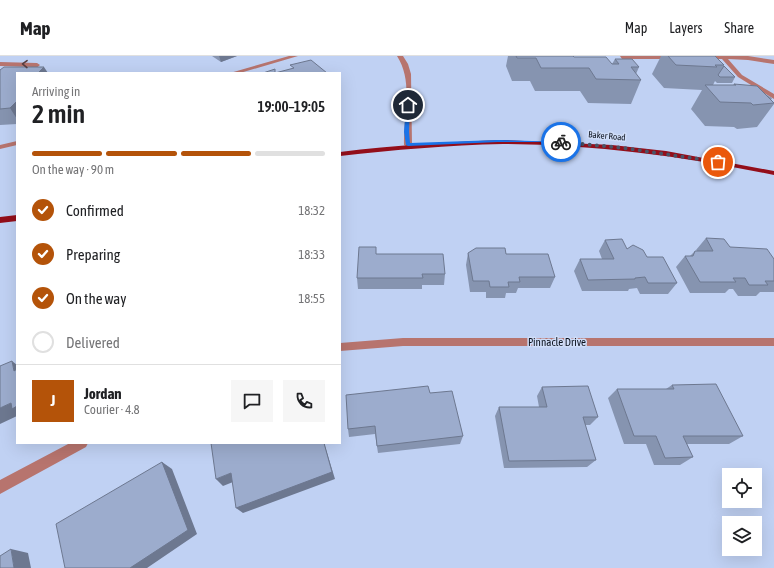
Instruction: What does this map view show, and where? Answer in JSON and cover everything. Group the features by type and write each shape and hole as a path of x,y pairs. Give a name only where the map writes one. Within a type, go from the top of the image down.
{"main road":[{"name":"Baker Road","path":"341,154 408,145 498,141 561,142 624,148 687,157 774,173"},
{"path":"0,220 16,218"}],"street":[{"path":"237,72 295,56"},
{"path":"400,56 408,69 409,78 406,132 408,145"},
{"path":"622,57 676,57"},
{"path":"692,57 748,58 774,62"},
{"path":"722,57 740,76 774,97"},
{"path":"0,64 37,65 29,72"},
{"path":"0,147 16,143"},
{"name":"Pinnacle Drive","path":"341,347 403,342 774,342"},
{"path":"0,487 80,444"}],"building":[{"path":"516,56 606,57 612,64 619,64 615,59 632,59 639,67 631,67 641,80 596,79 589,68 541,68 536,58 517,58"},
{"path":"668,56 715,56 724,65 715,65 717,67 676,65"},
{"path":"311,60 326,72 279,72 294,68 290,65"},
{"path":"724,66 735,77 720,77 718,75"},
{"path":"4,67 44,67 39,72 16,72 16,102 10,108 0,109 0,70"},
{"path":"275,69 275,72 266,72"},
{"path":"734,84 757,86 774,103 753,105 751,103 720,102 705,85 736,85"},
{"path":"706,238 724,239 730,247 767,249 774,259 774,281 765,281 768,285 749,285 745,278 733,278 736,282 700,282 685,256 693,256 695,251 713,251"},
{"path":"622,239 627,249 633,245 643,250 647,257 663,257 677,283 648,283 645,277 635,279 588,280 580,259 614,259 605,240"},
{"path":"359,247 376,247 376,254 443,254 445,274 422,274 423,278 357,278"},
{"path":"476,248 505,248 506,254 548,254 555,277 519,277 520,282 508,282 509,287 490,287 489,281 473,281 468,253"},
{"path":"12,361 14,371 16,370 16,407 12,409 11,403 0,408 0,366"},
{"path":"716,384 743,436 683,436 693,457 665,458 656,436 634,436 617,389 674,389 672,385"},
{"path":"428,386 430,393 452,391 463,436 377,446 375,426 348,429 346,395"},
{"path":"588,386 598,417 583,417 596,460 509,461 499,407 547,407 542,387"},
{"path":"211,444 324,444 332,472 236,508 231,473 216,479"},
{"path":"162,462 188,530 130,568 65,568 56,524"},
{"path":"11,549 14,568 0,568 0,556"}],"way so far":[{"path":"561,142 624,148 718,162"}],"route":[{"path":"408,105 406,132 408,145 498,141 561,142"}]}
